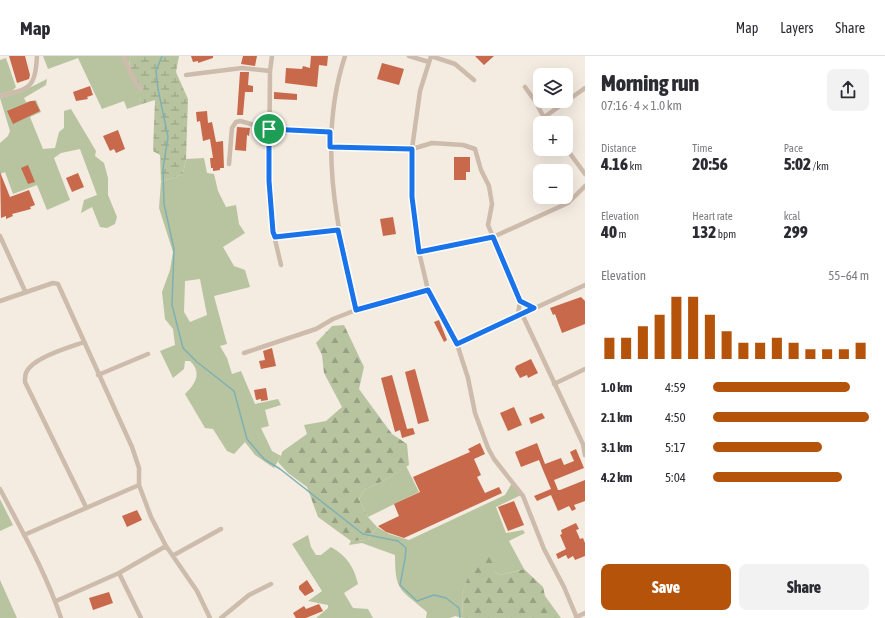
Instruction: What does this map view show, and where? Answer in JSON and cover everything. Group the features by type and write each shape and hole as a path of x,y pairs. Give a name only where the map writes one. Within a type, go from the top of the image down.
{"street":[{"path":"0,96 14,93 30,86 36,67 37,56"},
{"path":"123,56 135,82 141,89"},
{"path":"272,56 270,71 269,181 273,232 281,265"},
{"path":"345,56 338,78 330,132 330,147 338,230 356,310"},
{"path":"409,56 429,62"},
{"path":"474,80 455,64 431,56 420,91 412,149 412,197 419,252 428,290 457,344 468,378 475,413 488,448 494,459 523,496 544,549 564,587 577,617 585,613"},
{"path":"186,75 242,68 270,71"},
{"path":"525,87 535,101 542,116"},
{"path":"546,116 585,88"},
{"path":"229,164 230,139 234,124 240,121 269,129 330,132"},
{"path":"330,147 412,149 432,143 463,145 475,149 481,170 489,186 492,204 488,220 493,237 520,301 520,315 583,444 585,455"},
{"path":"572,156 585,174"},
{"path":"419,252 493,237 568,203 585,186"},
{"path":"275,237 338,230"},
{"path":"0,236 25,291"},
{"path":"0,301 25,291 53,283 58,284 132,447 139,468 139,485 151,517 166,546 174,555 197,591 210,618"},
{"path":"457,344 585,285"},
{"path":"244,353 316,329 333,319 356,310 428,290"},
{"path":"520,301 534,308"},
{"path":"84,342 51,354 30,366 25,374 25,382 86,507"},
{"path":"98,375 148,354"},
{"path":"554,384 585,369"},
{"path":"24,535 139,485"},
{"path":"0,489 56,601 62,618"},
{"path":"174,555 221,529"},
{"path":"56,601 119,573 166,546"},
{"path":"119,573 141,618"},
{"path":"221,618 249,595 271,584"}],"green space":[{"path":"43,56 131,56 129,67 142,104 127,109 124,101 102,109 78,58 48,69"},
{"path":"131,56 179,56 176,72 188,99 186,159 183,174 161,182 160,155 153,151 155,100 142,104 134,86 129,60"},
{"path":"6,58 16,87 12,91 0,94 0,60"},
{"path":"47,79 46,85 24,98 26,102 36,100 41,112 30,117 43,149 55,148 59,132 64,128 64,111 71,109 96,151 95,156 104,163 108,178 108,195 117,217 115,224 107,228 100,227 92,207 81,213 84,200 97,195 80,149 61,153 54,158 70,200 47,210 37,185 13,194 5,172 0,174 0,143 8,136 10,131 0,98 19,93"},
{"path":"204,158 207,173 214,174 218,191 226,207 236,205 239,224 245,233 223,247 234,266 245,270 250,287 214,296 227,344 220,346 227,358 232,374 241,371 255,404 278,399 281,405 265,410 269,426 261,428 272,451 281,456 274,468 255,455 245,442 234,454 227,451 213,429 205,428 185,394 195,382 197,374 194,365 190,361 185,361 184,369 173,378 160,351 175,345 173,329 165,319 162,292 170,270 173,252 159,208 161,182 183,174 186,159","holes":["200,279 207,315 190,322 184,312 185,281"]},
{"path":"344,325 364,367 359,389 392,434 407,444 409,465 385,480 364,490 359,499 368,517 377,527 368,540 351,541 318,517 307,487 288,473 278,462 283,451 307,434 304,425 326,421 342,407 324,373 322,355 316,343 332,326"},
{"path":"406,466 419,492 368,517 359,499 364,490 385,480"},
{"path":"512,483 521,495 496,507 506,533 523,530 525,533 509,541 524,569 500,575 494,571 487,550 475,559 462,595 463,618 455,616 450,618 426,618 427,612 405,594 398,583 395,567 395,555 362,543 349,545 351,541 368,540 377,527 389,534 409,540 505,495"},
{"path":"0,499 13,525 0,531"},
{"path":"308,535 311,547 316,555 321,555 331,547 346,558 352,567 358,584 344,593 353,608 368,609 373,618 316,618 328,608 328,605 308,601 322,591 292,544"},
{"path":"487,549 494,554 494,571 500,575 524,569 543,587 545,596 561,618 463,618 462,595 474,559"},
{"path":"0,580 17,618 0,618"}],"building":[{"path":"9,56 25,56 30,75 29,79 17,83"},
{"path":"191,56 213,56 213,58 198,63 198,61 193,62"},
{"path":"243,56 257,56 255,66 241,64"},
{"path":"311,56 328,56 327,66 319,65 317,87 285,83 286,68 302,69 303,66 310,68"},
{"path":"475,56 494,56 484,65"},
{"path":"382,63 404,69 399,85 377,79"},
{"path":"240,72 249,72 248,85 253,86 253,92 245,92 243,115 237,115"},
{"path":"90,86 93,95 87,97 88,99 76,101 73,92"},
{"path":"274,92 297,94 297,100 274,99"},
{"path":"31,101 35,101 40,111 13,124 7,111"},
{"path":"207,111 208,123 212,122 216,142 223,141 224,168 220,168 220,170 213,171 213,168 211,168 210,158 213,158 210,139 203,141 200,121 197,122 196,112"},
{"path":"237,127 250,128 249,136 247,135 246,151 235,150"},
{"path":"118,130 125,149 116,153 114,149 110,151 103,136"},
{"path":"454,157 470,157 470,172 466,172 466,180 454,180"},
{"path":"28,165 35,182 28,184 21,168"},
{"path":"0,172 10,197 29,190 35,205 30,207 31,209 12,214 13,216 6,219 6,216 1,218"},
{"path":"78,173 84,187 72,192 66,178"},
{"path":"393,217 396,234 383,236 380,219"},
{"path":"581,297 585,301 585,324 562,333 555,314 553,315 550,308"},
{"path":"439,320 447,340 444,342 434,322"},
{"path":"272,348 276,366 261,369 259,361 265,360 263,351"},
{"path":"531,359 538,373 528,378 527,375 520,378 515,369 516,366"},
{"path":"415,369 429,421 418,424 405,372"},
{"path":"392,375 407,429 413,428 415,434 402,438 400,430 395,432 381,378"},
{"path":"266,388 268,400 256,400 254,390"},
{"path":"514,407 522,425 508,431 500,413"},
{"path":"542,413 545,418 531,424 529,418"},
{"path":"480,443 485,454 474,459 481,475 477,477 485,493 499,487 502,493 404,538 386,532 378,526 399,516 394,504 420,492 413,477 470,452 468,449"},
{"path":"537,443 545,464 561,458 564,465 574,461 570,452 576,449 584,468 554,480 558,490 560,490 585,480 585,501 574,505 576,509 572,511 569,506 558,511 551,495 537,501 534,496 551,489 539,460 521,467 515,452"},
{"path":"514,501 524,525 508,531 498,507"},
{"path":"137,510 142,520 127,527 122,516"},
{"path":"576,523 579,529 576,530 580,539 583,538 585,543 585,556 575,560 573,556 568,559 566,555 558,559 556,554 566,549 560,535 562,534 561,530"},
{"path":"307,580 314,591 305,596 299,589 299,586"},
{"path":"109,592 113,603 93,610 89,598"},
{"path":"319,604 323,611 306,618 296,618 293,613 304,606 306,609"}],"waterway":[{"path":"162,56 156,71 158,89 168,137 163,169 164,204 174,249 172,305 183,348 197,362 234,391 247,439 264,459 280,469 363,534 398,541 406,548 400,585 417,601 434,595 446,598 459,608 460,618"}],"route":[{"path":"269,129 330,132 330,147 412,149 412,197 419,252 493,237 520,301 534,308 457,344 428,290 356,310 338,230 275,237 273,232 269,181 269,129"}]}
